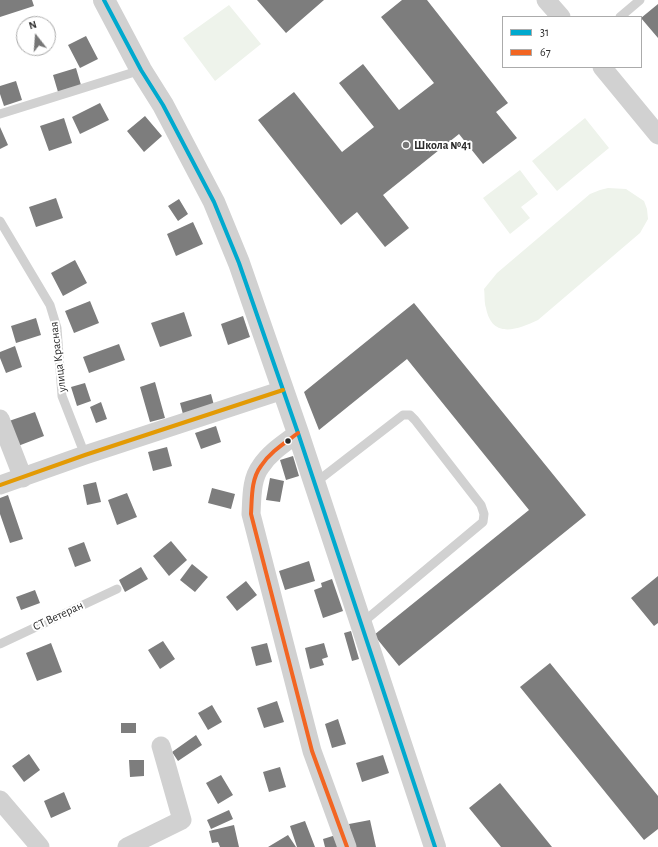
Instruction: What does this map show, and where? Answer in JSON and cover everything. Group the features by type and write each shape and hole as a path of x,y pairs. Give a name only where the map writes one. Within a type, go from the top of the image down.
{"street":[{"path":"104,0 214,202 239,263 298,433 435,847"},
{"path":"546,0 559,16"},
{"path":"603,68 658,135"},
{"path":"0,485 85,455 283,390"},
{"path":"0,419 22,478"},
{"path":"298,433 271,454 260,466 253,484 251,514 312,751 347,847"},
{"path":"127,847 182,820 161,746"},
{"path":"0,800 40,847"}],"lane":[{"path":"621,16 640,0"},
{"path":"0,114 141,70"},
{"name":"улица Красная","path":"0,221 50,305 57,328 62,396 85,455"},
{"path":"315,484 403,416 410,415 481,505 484,514 482,522 361,623"},
{"name":"СТ Ветеран","path":"0,644 117,589"}],"shaded area":[{"path":"229,5 261,44 215,81 183,38"},
{"path":"585,118 609,148 557,191 532,161"},
{"path":"520,170 538,194 521,207 530,218 510,234 483,198"},
{"path":"608,188 626,189 644,201 648,219 640,233 538,320 514,329 500,328 494,324 489,318 486,308 484,289 497,273 590,194"}],"building":[{"path":"0,0 32,0 34,6 0,17"},
{"path":"257,0 324,0 286,33"},
{"name":"Школа №41","path":"402,0 427,0 508,103 496,112 517,138 483,164 459,134 383,195 409,228 385,247 357,212 341,225 258,120 294,92 342,152 374,127 339,83 363,64 399,110 434,83 381,17"},
{"path":"658,4 658,38 642,19 642,17"},
{"path":"86,36 98,59 80,68 68,45"},
{"path":"76,68 81,85 58,92 53,75"},
{"path":"16,81 22,100 4,106 0,94 0,86"},
{"path":"100,103 109,120 80,134 72,117"},
{"path":"145,116 162,136 144,152 127,131"},
{"path":"64,118 72,143 49,151 40,126"},
{"path":"0,127 8,145 0,149"},
{"path":"56,198 63,218 36,227 29,207"},
{"path":"179,199 188,214 178,221 168,206"},
{"path":"193,222 203,244 176,256 167,234"},
{"path":"75,260 87,283 63,296 51,273"},
{"path":"90,301 99,323 74,333 65,311"},
{"path":"414,303 586,515 399,666 374,635 529,510 407,359 319,430 304,392"},
{"path":"184,312 192,336 160,347 151,323"},
{"path":"243,316 250,337 228,345 221,324"},
{"path":"36,318 41,335 16,343 11,326"},
{"path":"119,344 125,360 89,373 83,357"},
{"path":"15,346 22,367 6,373 0,358 0,352"},
{"path":"155,382 165,418 150,422 140,387"},
{"path":"85,383 91,401 77,406 71,387"},
{"path":"211,394 215,409 184,418 180,403"},
{"path":"101,402 107,419 96,423 90,407"},
{"path":"35,412 44,436 18,446 9,421"},
{"path":"216,426 221,442 201,449 195,433"},
{"path":"167,447 172,466 153,471 148,452"},
{"path":"293,456 299,476 286,480 280,460"},
{"path":"270,478 284,481 280,502 266,500"},
{"path":"96,482 101,502 87,505 83,485"},
{"path":"212,488 235,494 231,509 208,503"},
{"path":"127,493 137,517 117,525 108,500"},
{"path":"8,495 23,539 10,543 0,514 0,498"},
{"path":"171,541 187,560 169,576 153,556"},
{"path":"84,542 91,561 75,567 68,548"},
{"path":"309,561 315,581 285,590 279,571"},
{"path":"192,564 208,577 195,592 180,580"},
{"path":"141,567 148,579 125,592 119,580"},
{"path":"658,576 658,623 654,626 631,598"},
{"path":"332,579 343,611 323,618 314,590 322,587 321,583"},
{"path":"246,581 257,595 237,611 226,597"},
{"path":"35,590 40,603 21,610 16,597"},
{"path":"351,631 359,659 352,661 344,633"},
{"path":"163,641 175,659 160,669 148,650"},
{"path":"51,643 62,672 37,681 26,653"},
{"path":"267,643 272,662 256,666 251,647"},
{"path":"324,643 328,657 322,659 324,665 310,669 305,648"},
{"path":"550,663 658,796 658,829 644,840 520,687"},
{"path":"277,701 284,722 264,728 257,708"},
{"path":"212,705 222,722 208,730 198,713"},
{"path":"338,719 346,744 332,748 325,724"},
{"path":"121,723 136,723 136,733 121,733"},
{"path":"196,735 202,745 178,761 172,752"},
{"path":"29,754 40,770 24,782 12,766"},
{"path":"383,755 389,773 362,782 356,763"},
{"path":"129,760 144,760 144,776 130,777"},
{"path":"280,767 286,787 269,792 263,772"},
{"path":"221,775 233,795 218,804 206,783"},
{"path":"500,783 552,847 501,847 469,808"},
{"path":"64,792 71,809 51,818 44,801"},
{"path":"229,810 233,819 211,829 207,820"},
{"path":"370,820 376,847 354,847 349,824"},
{"path":"305,821 315,847 297,847 290,826"},
{"path":"234,825 239,847 220,847 218,842 212,843 209,831"},
{"path":"288,835 296,847 268,847"},
{"path":"336,835 340,847 325,847 323,839"}],"transit line":[{"name":"31","path":"104,0 141,70 163,105 214,202 239,263 298,433 435,847"},
{"path":"0,485 85,455 283,390"},
{"name":"67","path":"298,433 273,452 258,471 255,477 253,489 251,514 312,751 347,847"}],"place":[{"name":"Школа №41","path":"406,145"}]}
